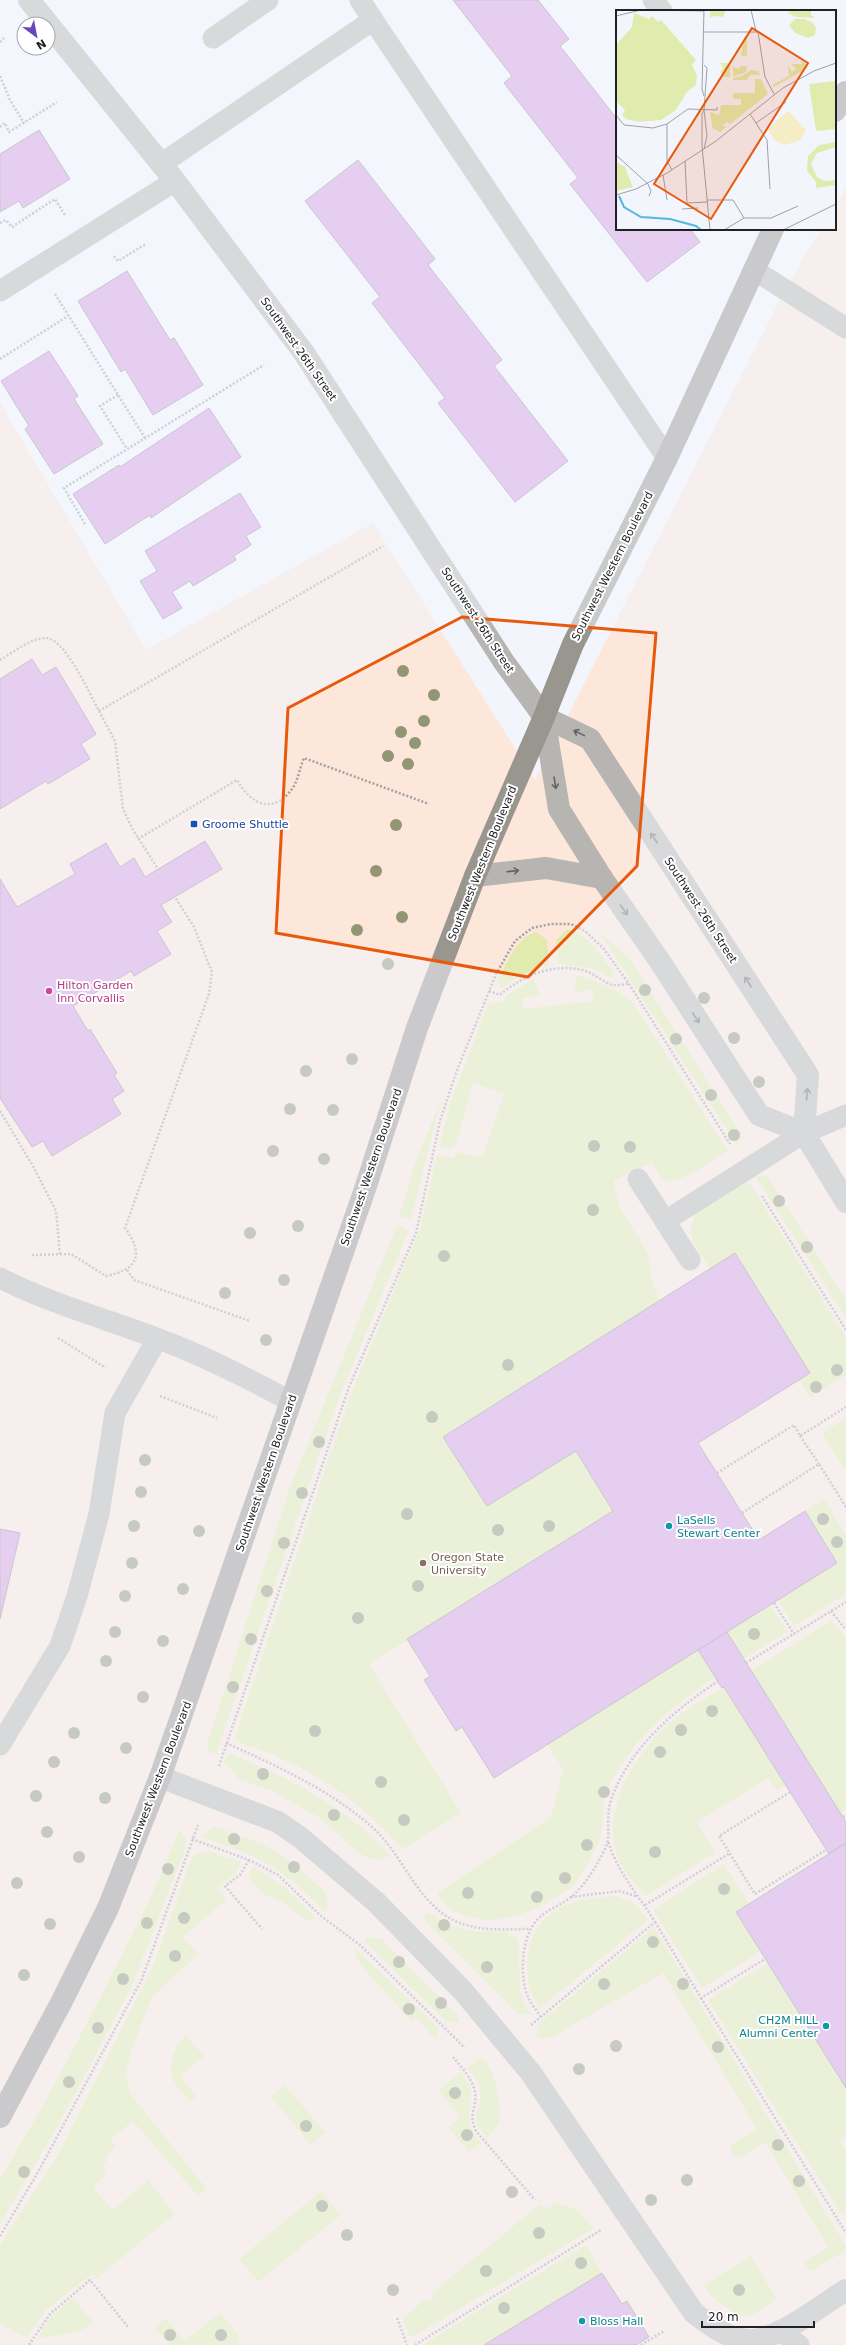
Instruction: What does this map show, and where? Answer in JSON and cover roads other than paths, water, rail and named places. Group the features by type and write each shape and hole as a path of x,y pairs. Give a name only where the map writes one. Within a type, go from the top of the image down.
{"main road":[{"path":"836,109 846,92"},
{"name":"Southwest Western Boulevard","path":"0,2117 62,2001 108,1908 160,1777 200,1667 290,1401 366,1186 417,1028 474,876 544,717 573,644 667,458 773,230"}],"street":[{"name":"Southwest 26th Street","path":"29,0 168,173 304,353 504,662 544,717 559,809 602,878 659,960 759,1115 804,1133 808,1075 590,739 544,717"},
{"path":"474,876 546,868 602,878"},
{"path":"804,1133 846,1202"},
{"path":"160,1777 278,1822 301,1838 376,1902 463,1991 509,2044 531,2073 694,2313 720,2332 748,2340 780,2331 846,2290"}],"lane":[{"path":"213,38 268,0"},
{"path":"360,0 667,458"},
{"path":"653,0 661,10"},
{"path":"0,291 168,173 373,20"},
{"path":"754,270 846,328"},
{"path":"665,1221 804,1133 846,1115"},
{"path":"638,1179 690,1260"},
{"path":"0,1278 34,1295 157,1339 233,1371 290,1401"},
{"path":"0,1745 60,1646 77,1596 99,1514 115,1413 157,1339"},
{"path":"780,2331 799,2345"}],"place":[{"name":"Groome Shuttle","path":"194,824"},
{"name":"Hilton Garden Inn Corvallis","path":"49,991"},
{"name":"LaSells Stewart Center","path":"669,1526"},
{"name":"Oregon State University","path":"423,1563"},
{"name":"CH2M HILL Alumni Center","path":"826,2026"},
{"name":"Bloss Hall","path":"582,2321"}]}
